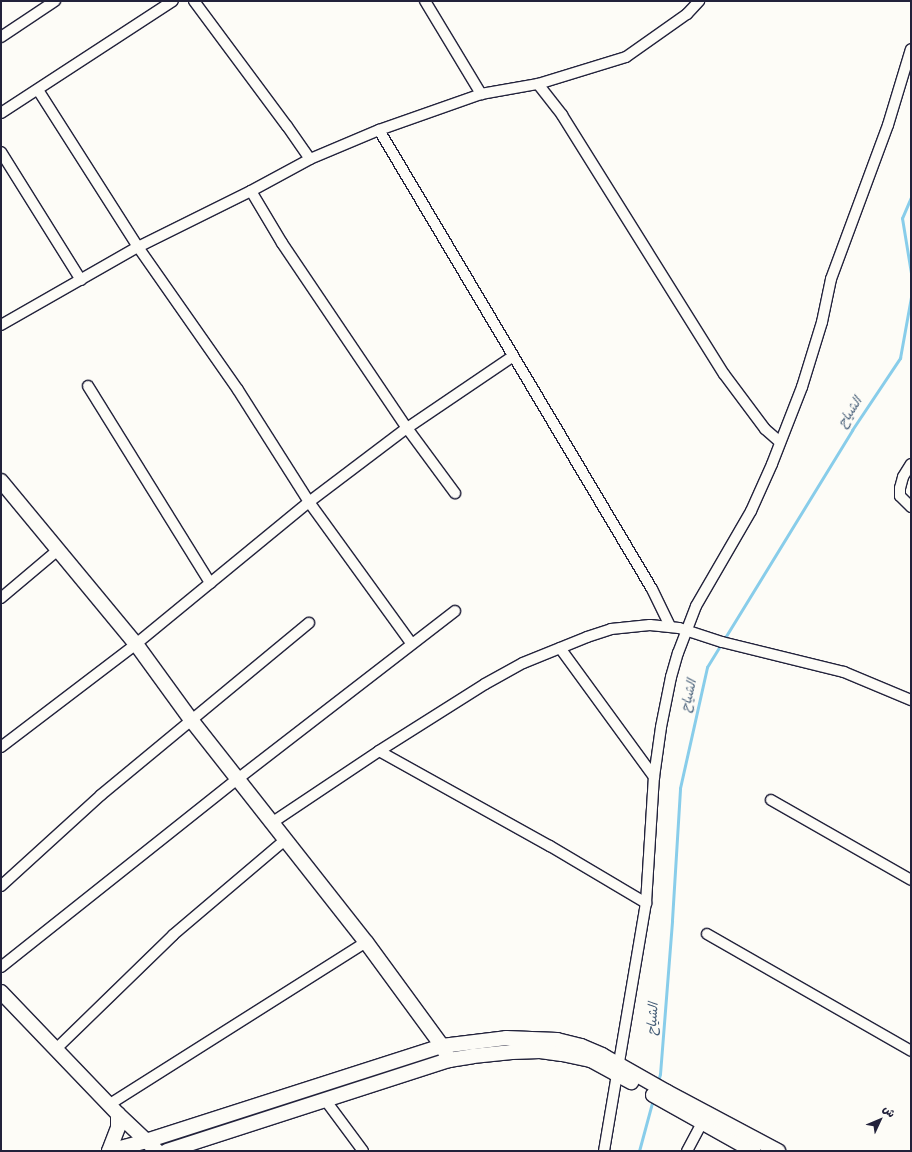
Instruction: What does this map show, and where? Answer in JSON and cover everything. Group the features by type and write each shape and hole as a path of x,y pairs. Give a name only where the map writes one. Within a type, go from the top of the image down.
{"main road":[{"path":"1,481 136,644 192,721 239,778 366,942 442,1046 449,1060"},
{"path":"1,992 57,1048 114,1109 157,1151"},
{"path":"109,1151 146,1141 442,1046 491,1039 557,1040 581,1046 664,1096 702,1123 753,1151"},
{"path":"167,1151 326,1101 449,1060 492,1053 540,1051 591,1060 618,1068"},
{"path":"664,1096 778,1151"},
{"path":"109,1151 118,1127 114,1109"}],"street":[{"path":"1,38 55,1"},
{"path":"1,113 173,1"},
{"path":"194,1 310,159"},
{"path":"425,1 481,94"},
{"path":"1,325 138,247 251,191 310,159 379,130 481,94 538,84 626,57 687,14 699,1"},
{"path":"604,1151 646,903 654,777 661,727 671,677 686,630 712,576 751,511 772,464 802,387 822,322 831,280 888,125 911,49"},
{"path":"538,84 562,115 724,374 766,429 780,442"},
{"path":"38,90 138,247 238,390 309,502 411,643"},
{"path":"379,130 512,357 652,589 670,626"},
{"path":"1,152 81,280"},
{"path":"251,191 286,249 407,428 455,493"},
{"path":"1,747 136,644 309,502 407,428 512,357"},
{"path":"88,386 210,583"},
{"path":"911,464 903,478 900,488 900,496 911,506"},
{"path":"1,598 58,550"},
{"path":"1,967 411,643 455,611"},
{"path":"1,886 101,795 309,623"},
{"path":"273,822 379,751 485,684 522,663 611,629 634,626 670,626 722,642 844,672 911,700"},
{"path":"560,648 654,777"},
{"path":"379,751 646,903"},
{"path":"771,800 911,880"},
{"path":"57,1048 173,935 286,839"},
{"path":"707,934 911,1051"},
{"path":"114,1109 366,942"},
{"path":"326,1101 363,1151"},
{"path":"687,1151 702,1123"}],"waterway":[{"name":"الشياح","path":"911,197 902,218 911,273"},
{"name":"الشياح","path":"658,1082 660,1074 672,920 680,788 707,667 852,430 900,358 911,297"},
{"name":"الشياح","path":"639,1151 653,1099"}]}
